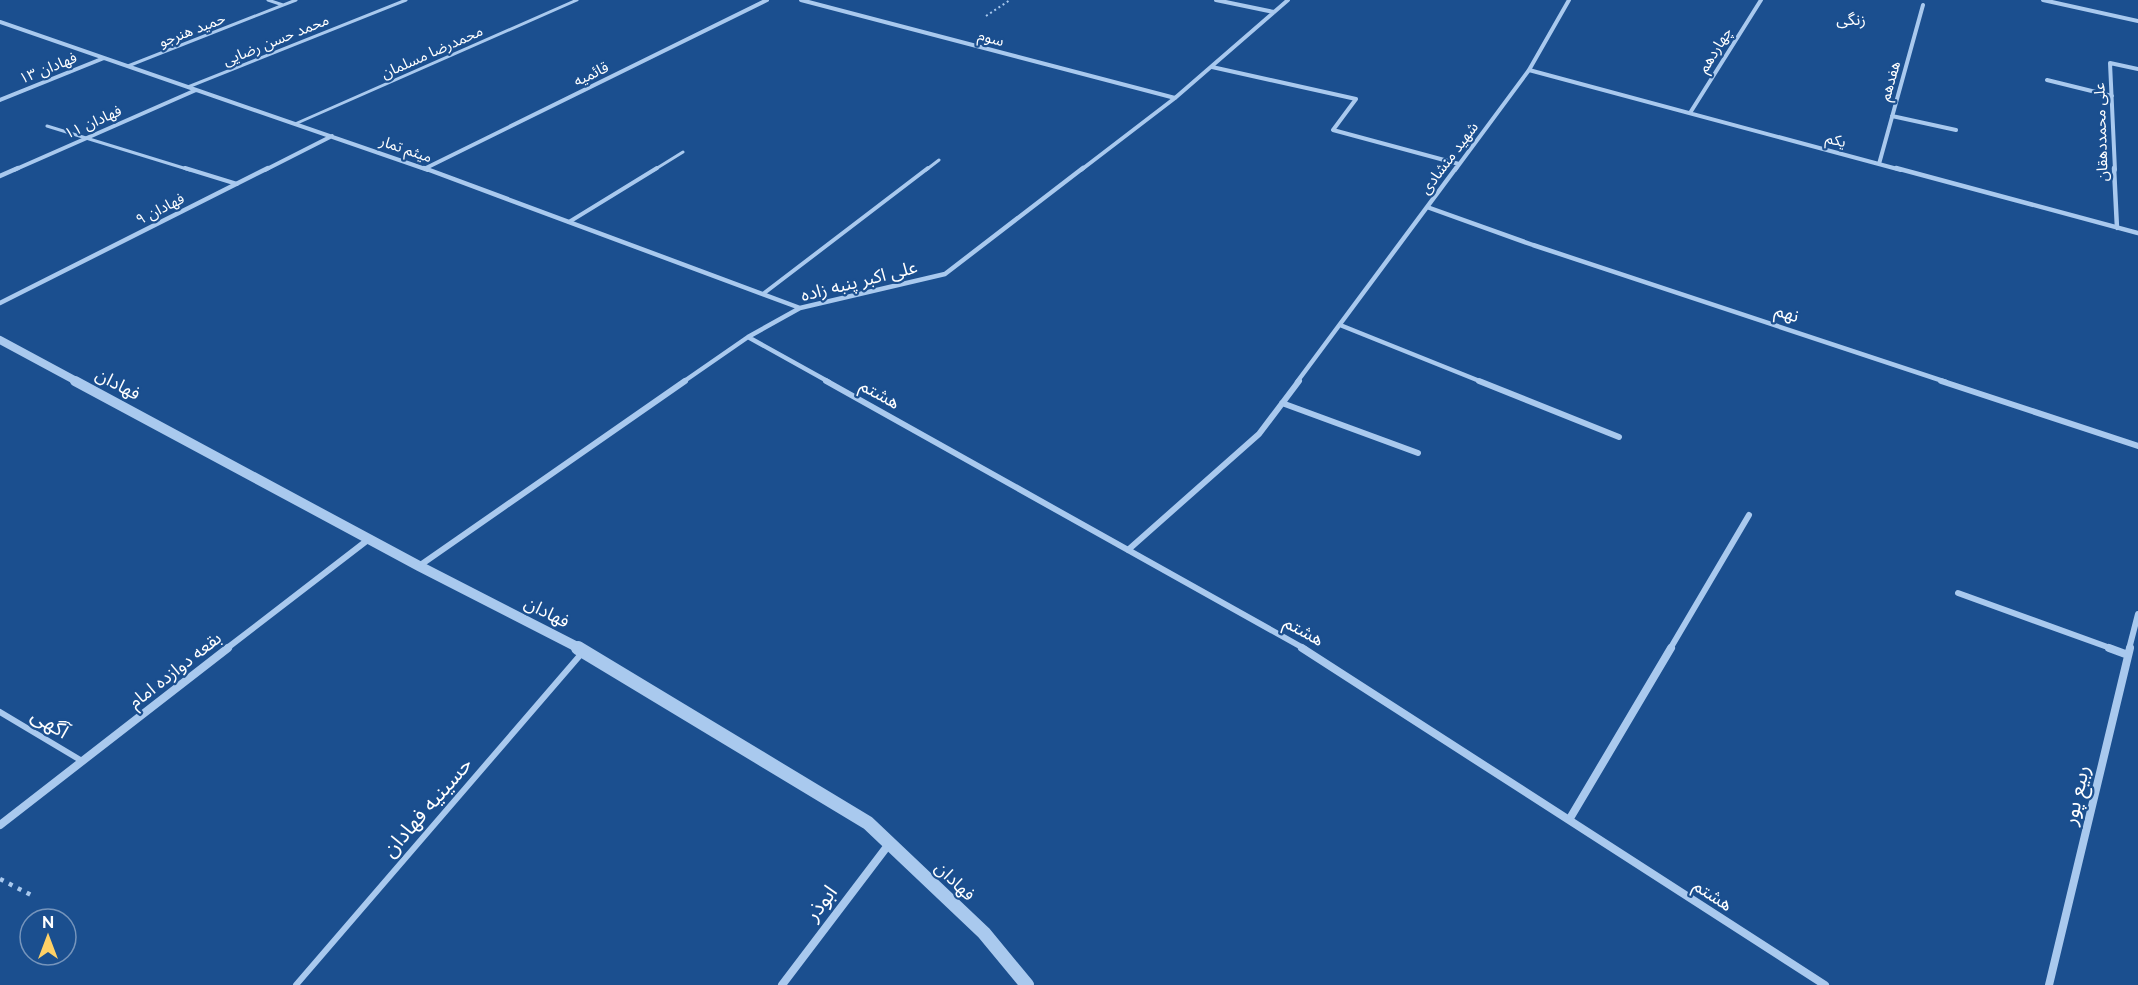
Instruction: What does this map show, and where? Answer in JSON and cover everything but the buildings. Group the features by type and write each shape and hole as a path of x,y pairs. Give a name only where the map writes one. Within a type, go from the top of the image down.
{"street":[{"name":"قائمیه","path":"426,169 767,0"},
{"name":"سوم","path":"801,0 1175,99"},
{"path":"1216,0 1274,12"},
{"name":"علی اکبر پنبه زاده","path":"419,566 748,337 800,308 945,274 1175,99 1288,0"},
{"name":"شهید منشادی","path":"1128,550 1259,434 1529,70 1569,0"},
{"name":"چهاردهم","path":"1690,113 1761,0"},
{"path":"2043,0 2138,21"},
{"name":"هفدهم","path":"1879,164 1923,5"},
{"name":"میثم تمار","path":"0,22 426,169 800,308"},
{"name":"فهادان ۱۳","path":"0,100 104,58"},
{"name":"علی محمددهقان","path":"2117,228 2110,63 2138,69"},
{"path":"1212,67 1356,99 1333,130 1459,164"},
{"name":"یکم","path":"1529,70 2138,233"},
{"path":"2047,80 2112,96"},
{"name":"فهادان ۱۱","path":"0,176 196,90"},
{"path":"1892,116 1956,130"},
{"name":"فهادان ۹","path":"0,303 332,136"},
{"name":"نهم","path":"1427,207 1533,245 2138,446"},
{"path":"1340,325 1619,437"},
{"name":"هشتم","path":"748,337 1320,658 1825,985"},
{"name":"فهادان","path":"0,340 419,566 584,651 867,823 984,933 1027,985"},
{"path":"1282,403 1418,453"},
{"path":"1569,820 1749,514"},
{"name":"بقعه دوازده امام","path":"0,825 369,539"},
{"path":"1958,593 2128,655"},
{"name":"ربیع پور","path":"2049,985 2138,614"},
{"name":"ابوذر","path":"782,985 889,843"}],"lane":[{"path":"268,0 283,5"},
{"name":"حمید هنرجو","path":"128,66 296,0"},
{"name":"محمد حسن رضایی","path":"188,87 406,0"},
{"name":"محمدرضا مسلمان","path":"295,124 577,0"},
{"path":"47,126 237,184"},
{"path":"569,222 683,152"},
{"path":"763,294 939,160"},
{"name":"حسینیه فهادان","path":"296,985 584,651"},
{"name":"آگهی","path":"0,712 82,761"}],"path":[{"path":"0,879 33,896"}],"district":[{"name":"زنگی","path":"1851,19"}]}
